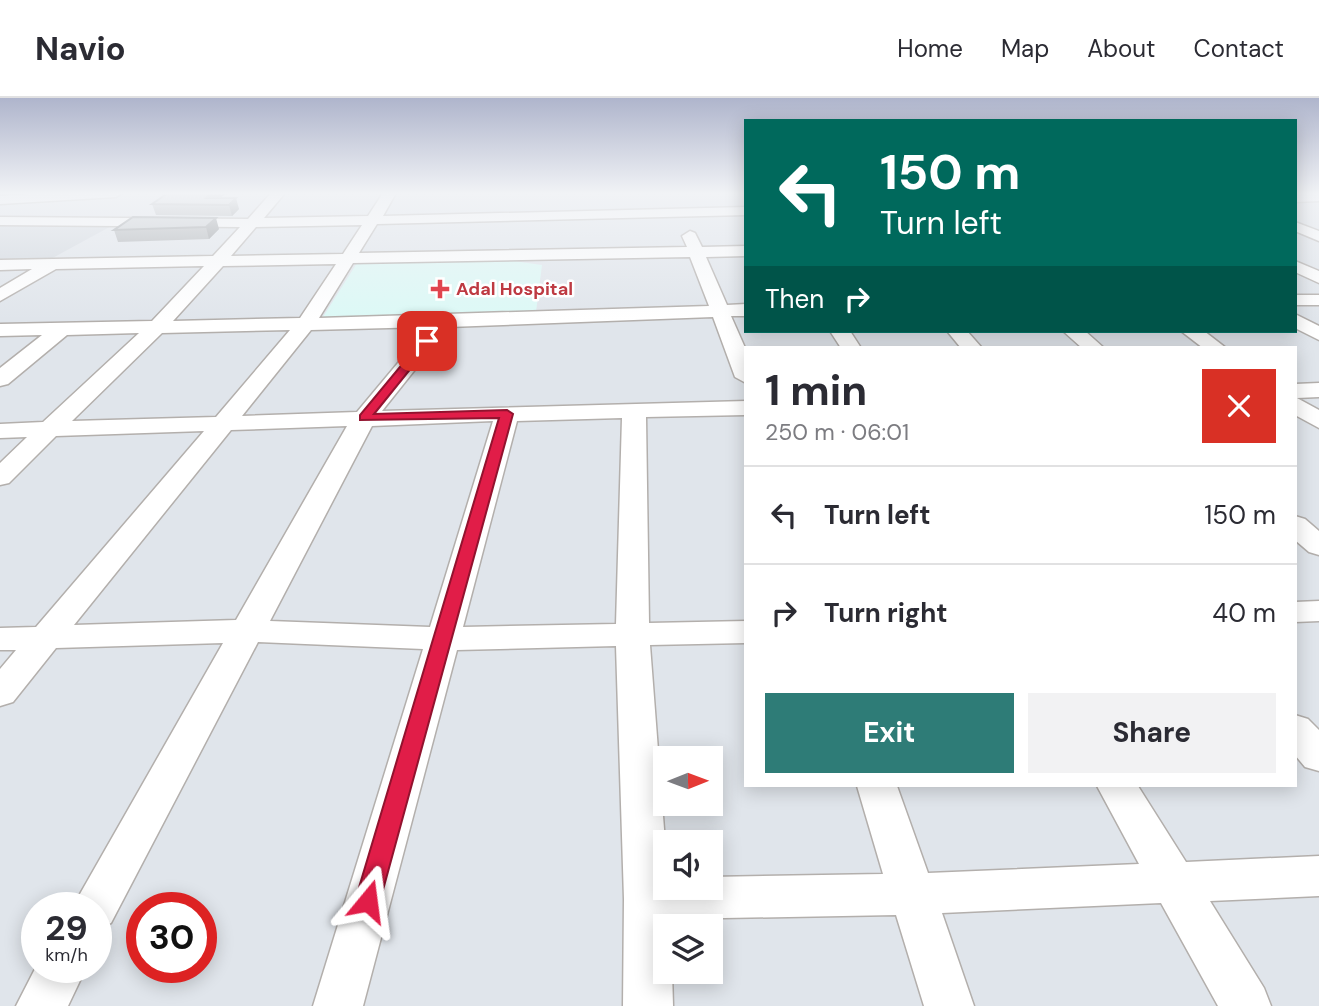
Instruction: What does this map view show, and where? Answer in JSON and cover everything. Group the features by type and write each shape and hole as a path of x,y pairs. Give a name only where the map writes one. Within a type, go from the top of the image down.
{"street":[{"path":"0,296 106,235"},
{"path":"0,477 156,328 242,235"},
{"path":"0,693 305,325 365,235"},
{"path":"0,265 349,259 470,235"},
{"path":"591,235 696,251 744,251"},
{"path":"690,235 744,372"},
{"path":"1297,237 1319,237"},
{"path":"1297,266 1319,266"},
{"path":"1297,267 1319,278"},
{"path":"1297,300 1319,300"},
{"path":"0,330 305,325 744,310"},
{"path":"104,892 364,418 443,321"},
{"path":"1297,321 1319,334"},
{"path":"0,379 62,329"},
{"path":"1075,333 1092,346"},
{"path":"1194,333 1213,346"},
{"path":"1297,391 1319,390"},
{"path":"1297,405 1319,421"},
{"path":"0,431 744,408"},
{"path":"634,412 632,635 647,899 648,1006"},
{"path":"338,1006 507,414"},
{"path":"1297,527 1319,547"},
{"path":"1297,611 1319,611"},
{"path":"0,639 248,631 443,639 744,632"},
{"path":"1297,731 1319,756"},
{"path":"877,787 948,1006"},
{"path":"1118,787 1246,1006"},
{"path":"647,899 912,894 1319,876"},
{"path":"41,1006 54,983"}],"shaded area":[{"path":"0,235 94,235 47,261 0,262"},
{"name":"Adal Hospital","path":"507,260 542,265 536,312 321,320 357,263"}],"place":[{"name":"Adal Hospital","path":"440,289"}],"route":[{"path":"368,901 507,414 364,418 427,341"}]}
